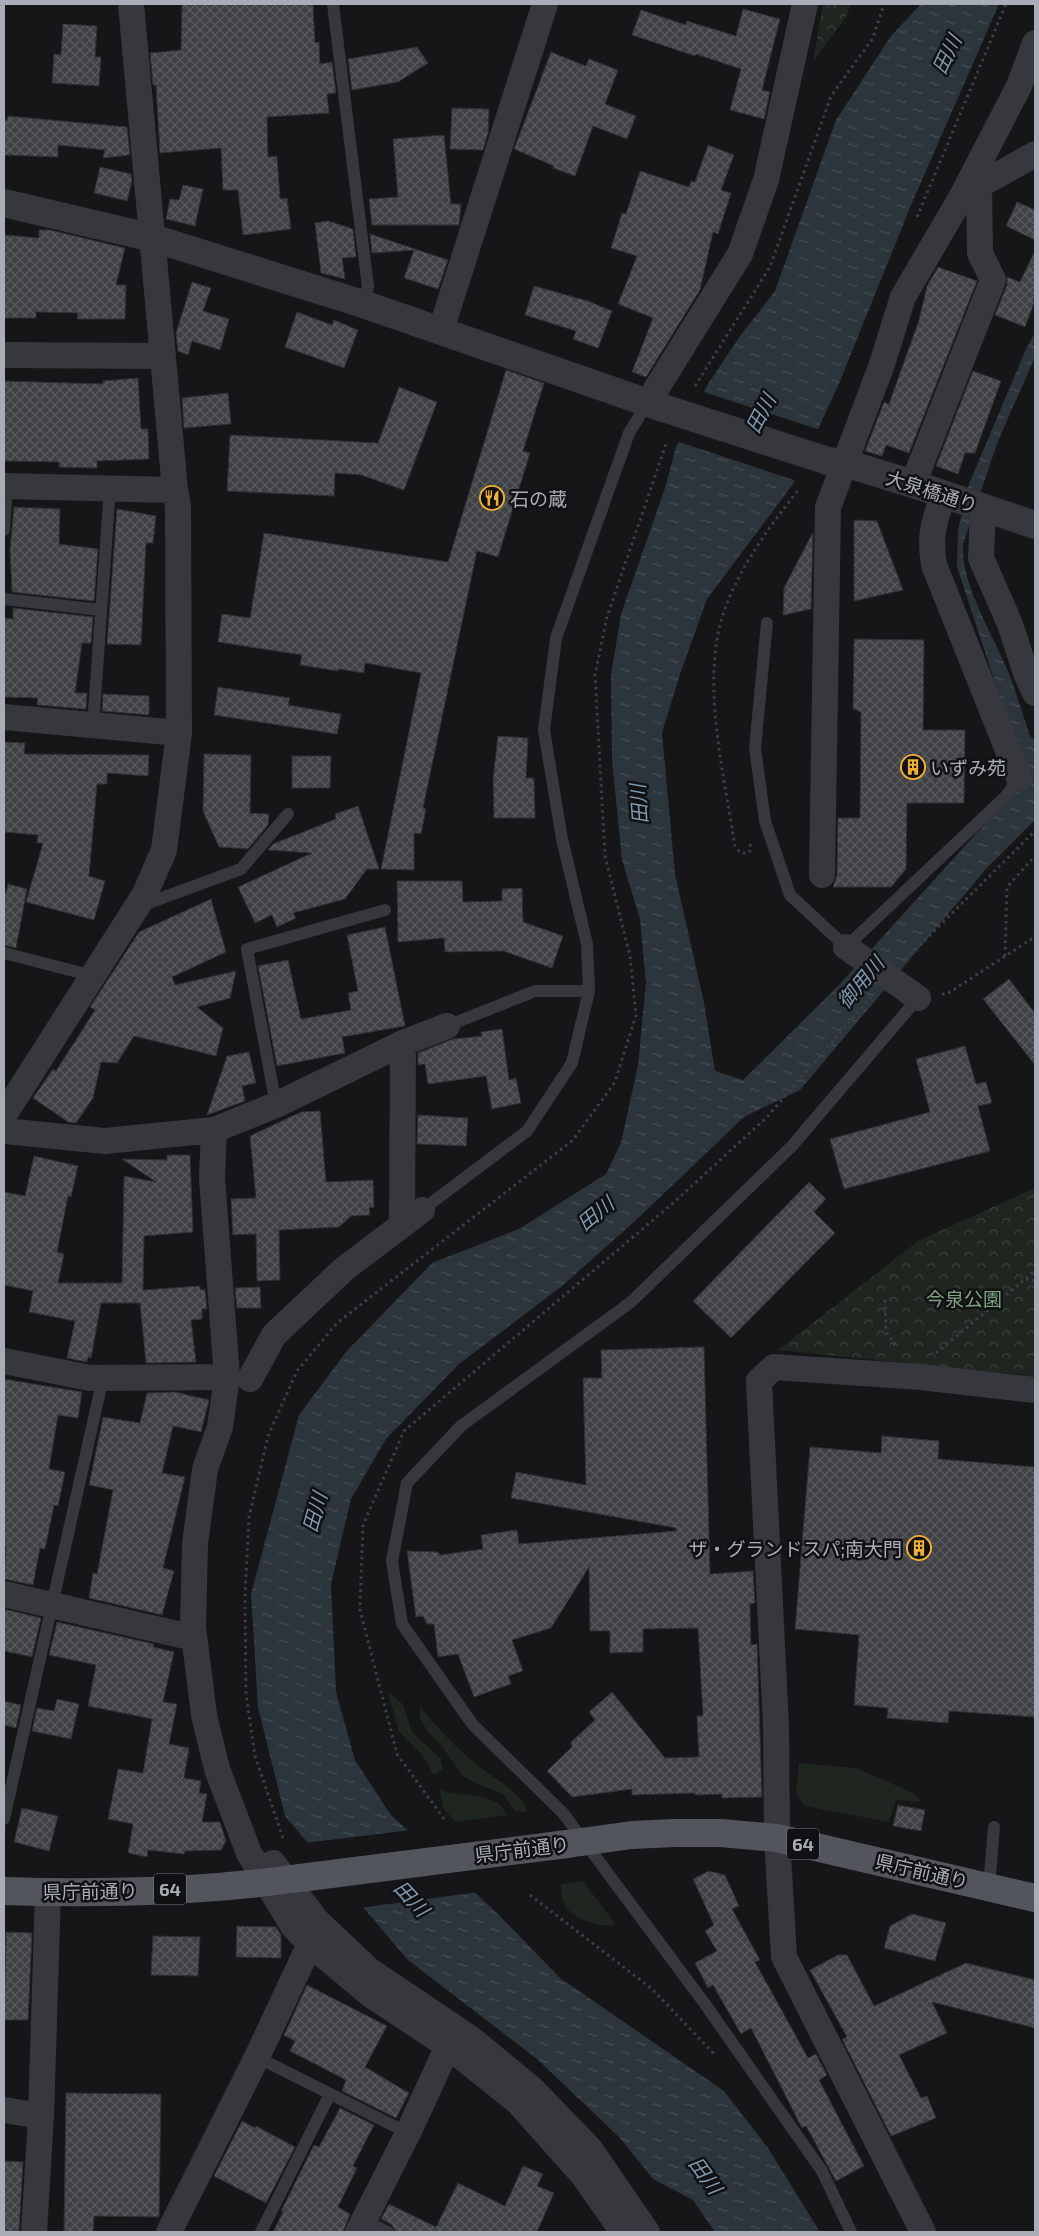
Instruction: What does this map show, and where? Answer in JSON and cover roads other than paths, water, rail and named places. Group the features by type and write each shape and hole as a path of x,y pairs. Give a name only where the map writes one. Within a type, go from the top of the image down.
{"main road":[{"name":"県庁前通り","path":"4,1890 48,1892 183,1889 281,1881 576,1843 674,1833 721,1833 777,1838 1035,1898"}],"street":[{"path":"4,1114 145,894 164,850 179,733 178,506 162,356 131,4"},
{"path":"441,330 545,4"},
{"path":"654,404 740,254 766,180 805,4"},
{"path":"822,875 828,507 836,462 881,367 903,297 971,191 1019,86 1035,43"},
{"path":"971,191 1035,154"},
{"path":"913,484 993,280 980,254 971,191"},
{"name":"大泉橋通り","path":"4,203 153,238 363,304 654,404 836,462 913,484 1035,525"},
{"path":"4,355 162,356"},
{"path":"6,486 175,490"},
{"path":"944,494 932,526 930,543 934,565 1019,778"},
{"path":"983,508 981,558 1010,624 1026,673 1035,693"},
{"path":"4,717 179,733"},
{"path":"846,947 918,998"},
{"path":"4,1131 105,1142 214,1130 276,1105 403,1043 447,1026"},
{"path":"403,1043 412,1217 344,1269 274,1336 239,1378 220,1427 204,1479 195,1544 194,1638 204,1715 216,1769 249,1853 281,1881 317,1921 369,1970 470,2038 532,2089 590,2149 648,2232"},
{"path":"214,1130 212,1178 239,1378"},
{"path":"4,1361 90,1378 239,1378"},
{"path":"923,2232 784,1956 777,1838 776,1726 759,1381 774,1367 922,1371 1035,1390"},
{"path":"4,1594 194,1638"},
{"path":"275,1846 281,1881 293,1926 310,1944 371,1995 448,2046 518,2102 583,2174 623,2232"},
{"path":"34,2232 41,2116 48,1892"},
{"path":"169,2232 257,2057 310,1944"},
{"path":"361,2226 408,2133 448,2046"},
{"path":"4,2110 41,2116"}],"lane":[{"path":"333,4 368,287 363,304"},
{"path":"412,1217 527,1131 572,1062 589,991 587,944 562,839 544,730 556,638 629,433 654,404"},
{"path":"4,530 6,486"},
{"path":"93,725 110,488"},
{"path":"4,599 101,610"},
{"path":"767,623 755,748 764,821 790,895 846,947 1006,796 1019,778"},
{"path":"136,908 241,869 288,814"},
{"path":"276,1105 247,949 385,910"},
{"path":"4,953 92,976"},
{"path":"447,1026 535,991 589,991"},
{"path":"852,2232 822,2171 705,2004 576,1843 563,1813 473,1725 402,1624 392,1561 407,1483 461,1426 631,1302 792,1146 918,998"},
{"path":"4,1819 103,1378"},
{"path":"989,1887 994,1827"},
{"path":"257,2057 408,2133"},
{"path":"261,2232 330,2094"},
{"path":"361,2226 388,2232"}],"water":[{"path":"921,4 999,4 911,205 840,381 793,484 707,599 680,674 662,733 675,874 704,1003 715,1071 743,1080 838,986 1021,784 1020,758 957,567 958,530 969,484 1026,349 1035,333 1035,357 998,441 963,544 964,560 972,593 1003,659 1030,736 1035,741 1035,820 986,869 800,1090 744,1117 634,1222 562,1286 459,1364 386,1439 351,1499 331,1584 336,1692 355,1760 390,1814 498,1914 560,1978 724,2091 768,2148 820,2232 715,2232 693,2200 653,2179 619,2137 537,2059 408,1960 285,1816 258,1707 251,1594 299,1415 346,1352 432,1263 519,1229 606,1174 621,1143 638,1065 646,983 640,919 622,860 612,760 611,675 621,614 665,488 676,447 708,384 740,336 775,291 836,120 891,36"}],"place":[{"name":"石の蔵","path":"492,498"},
{"name":"いずみ苑","path":"913,767"},
{"name":"ザ・グランドスパ;南大門","path":"919,1548"}],"water label":[{"name":"田川","path":"946,54"},
{"name":"田川","path":"760,413"},
{"name":"田川","path":"638,804"},
{"name":"御用川","path":"860,982"},
{"name":"田川","path":"595,1213"},
{"name":"田川","path":"314,1512"},
{"name":"田川","path":"412,1898"},
{"name":"田川","path":"706,2175"}],"park label":[{"name":"今泉公園","path":"964,1298"}]}
